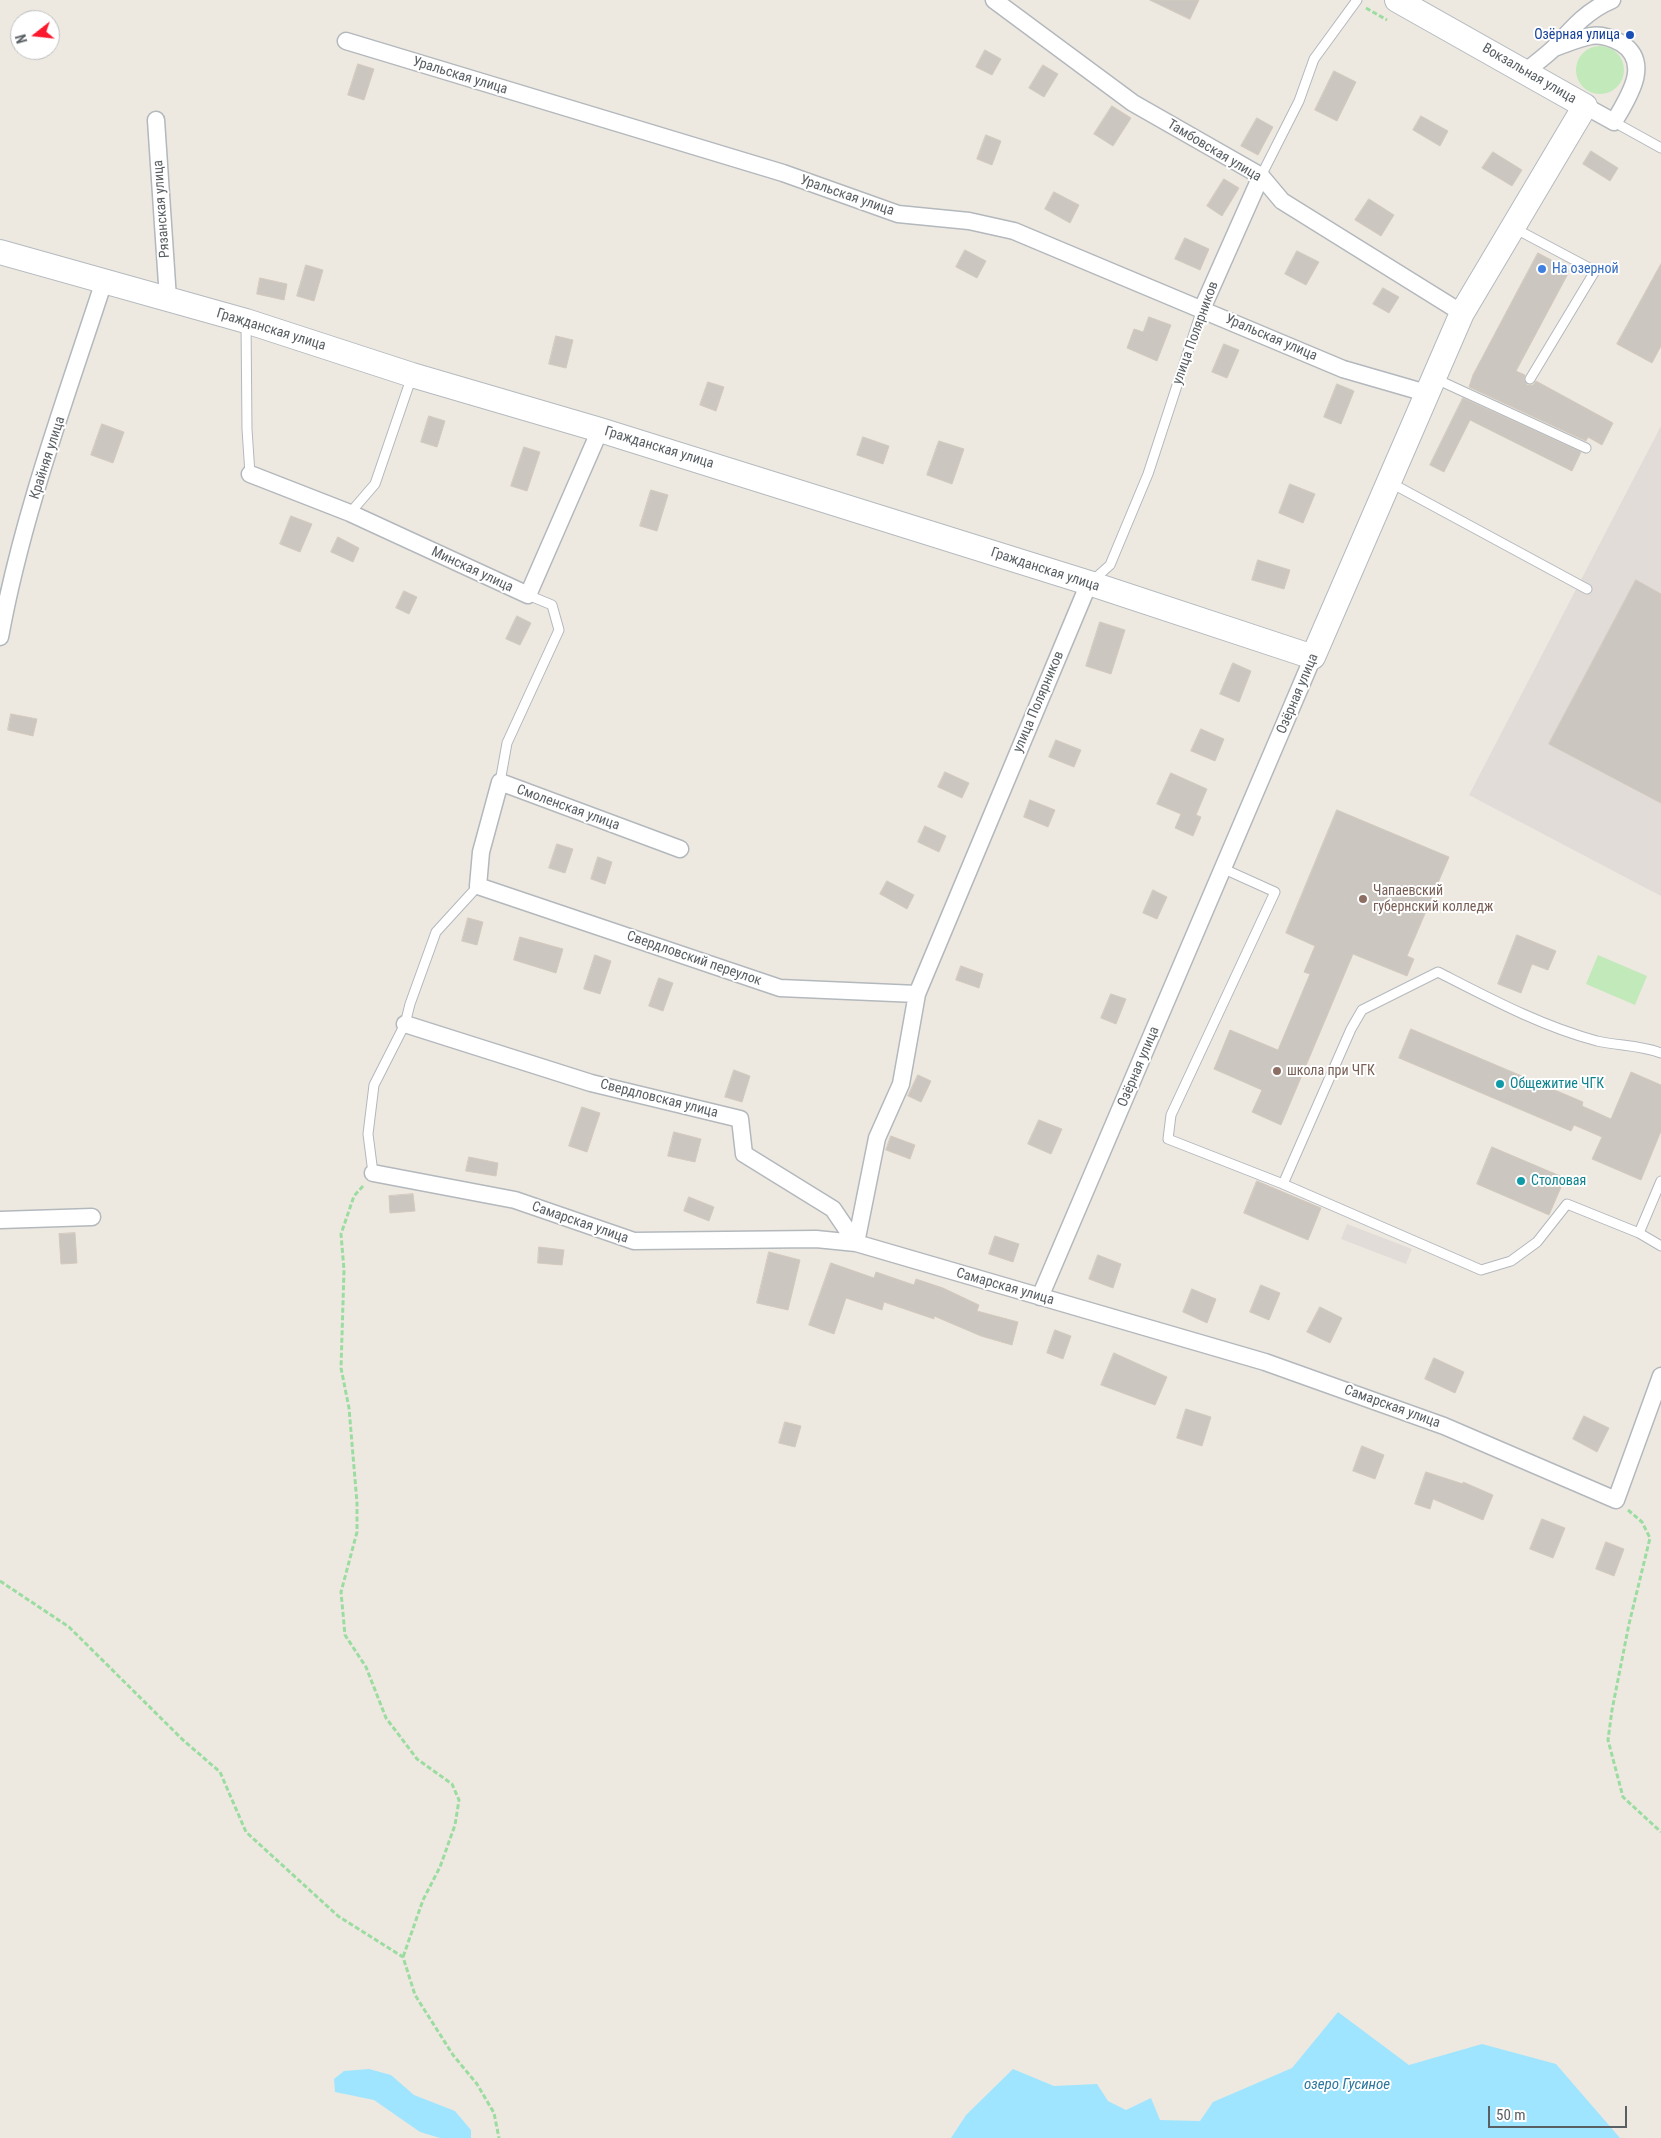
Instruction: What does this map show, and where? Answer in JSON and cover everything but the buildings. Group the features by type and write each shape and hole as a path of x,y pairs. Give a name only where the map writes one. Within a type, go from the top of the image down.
{"street":[{"name":"Тамбовская улица","path":"994,0 1133,103 1261,176 1282,201 1462,313"},
{"name":"Вокзальная улица","path":"1397,0 1614,122"},
{"path":"1526,72 1554,48 1580,19 1600,5 1612,0"},
{"path":"1554,48 1592,36 1611,38 1623,45 1632,55 1637,69 1634,87 1614,122"},
{"name":"Уральская улица","path":"346,41 783,173 898,214 969,221 1014,231 1343,369 1430,386"},
{"name":"Озёрная улица","path":"1040,1297 1462,313 1585,106"},
{"name":"Рязанская улица","path":"156,120 168,299"},
{"name":"улица Полярников","path":"1202,309 1261,176"},
{"name":"Гражданская улица","path":"0,252 246,321 412,375 600,430 1314,657"},
{"name":"Крайняя улица","path":"0,637 8,596 29,517 104,281"},
{"name":"Минская улица","path":"250,474 350,513 528,595 600,430"},
{"name":"улица Полярников","path":"856,1243 877,1138 901,1084 917,994 1089,584"},
{"name":"Смоленская улица","path":"478,886 481,852 500,782 680,849"},
{"name":"Свердловский переулок","path":"478,886 780,988 917,994"},
{"name":"Свердловская улица","path":"405,1024 591,1083 740,1119 744,1154 833,1209 856,1243"},
{"name":"Самарская улица","path":"373,1174 515,1200 634,1241 816,1239 856,1243 1265,1362 1444,1426 1616,1500"},
{"path":"0,1220 92,1217"},
{"path":"1616,1500 1661,1376"}],"lane":[{"path":"1261,176 1298,101 1314,60 1357,0"},
{"name":"Вокзальная улица","path":"1614,122 1661,148"},
{"path":"1514,228 1594,271 1530,379"},
{"name":"улица Полярников","path":"1089,584 1110,565 1140,492 1202,309"},
{"path":"246,321 247,429 250,474"},
{"path":"350,513 375,484 412,375"},
{"path":"1430,386 1586,448"},
{"path":"1388,482 1587,588"},
{"path":"500,782 507,743 559,630 552,605 528,595"},
{"path":"1224,869 1275,892 1171,1115 1168,1139 1283,1184 1480,1270 1511,1261 1537,1242 1566,1204 1639,1233 1661,1246"},
{"path":"373,1174 368,1134 374,1085 405,1024 410,1004 436,932 478,886"},
{"path":"1283,1184 1351,1029 1362,1010 1438,972 1518,1012 1598,1041 1646,1047 1661,1053"},
{"path":"1639,1233 1661,1182"}],"path":[{"path":"373,1174 354,1196 341,1234 344,1270 341,1368 349,1408 357,1503 357,1532 340,1592 345,1635 366,1667 386,1718 417,1759 452,1784 459,1800 455,1825 440,1867 423,1900 403,1956 415,1995 453,2055 477,2084 490,2106 494,2113 499,2138"},
{"path":"1616,1500 1642,1522 1650,1538 1627,1634 1608,1740 1623,1798 1661,1832"},
{"path":"0,1581 69,1626 183,1740 220,1772 246,1832 338,1916 403,1956"}],"shaded area":[{"path":"1661,426 1661,896 1469,795"},
{"path":"1347,1224 1412,1249 1406,1264 1341,1239"}],"green space":[{"path":"1595,46 1605,46 1617,53 1624,65 1624,75 1617,87 1605,94 1595,94 1587,90 1580,83 1576,75 1576,65 1580,57 1587,50"},
{"path":"1598,955 1647,976 1635,1005 1586,984"}],"water":[{"name":"озеро Гусиное","path":"1338,2012 1409,2065 1482,2044 1556,2064 1620,2138 951,2138 966,2115 1013,2069 1054,2086 1097,2084 1108,2101 1126,2110 1151,2098 1160,2120 1200,2121 1213,2102 1292,2068"},
{"path":"369,2069 391,2075 414,2095 455,2111 471,2130 471,2138 440,2138 420,2132 374,2100 335,2092 334,2079 344,2071"}],"place":[{"name":"Озёрная улица","path":"1630,35"},
{"name":"На озерной","path":"1542,269"},
{"name":"Чапаевский губернский колледж","path":"1363,899"},
{"name":"школа при ЧГК","path":"1277,1071"},
{"name":"Общежитие ЧГК","path":"1500,1084"},
{"name":"Столовая","path":"1521,1181"}]}
